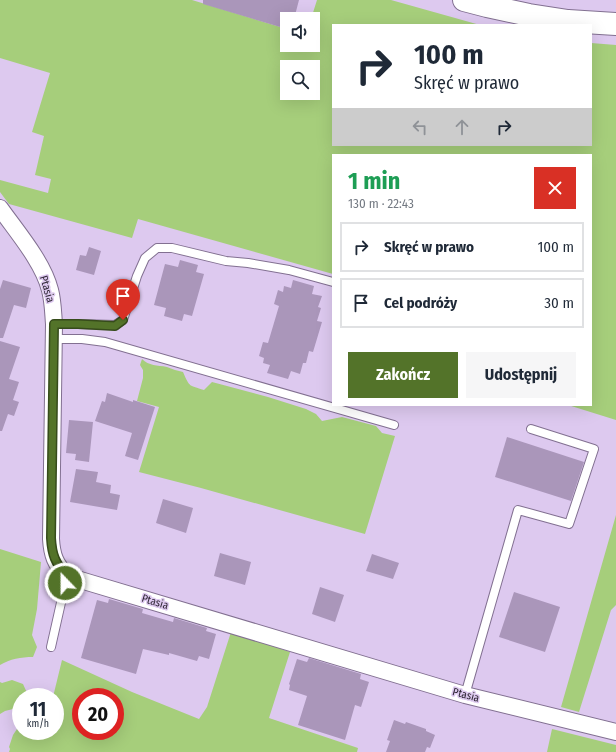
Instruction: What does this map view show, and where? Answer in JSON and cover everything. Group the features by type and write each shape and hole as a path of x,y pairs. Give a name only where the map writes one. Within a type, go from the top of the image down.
{"main road":[{"path":"464,0 487,6 568,21 616,24"}],"street":[{"name":"Ptasia","path":"0,208 41,268 50,289 53,305 54,332 51,538 52,552 59,568 67,576 465,695 616,732"}],"lane":[{"path":"54,332 78,324 115,326 123,320 137,276 145,258 157,248 172,248 226,261 289,270 332,282"},
{"path":"54,332 105,342 394,425"},
{"path":"465,695 518,510 569,524 594,449 531,429"},
{"path":"51,647 67,576"}],"green space":[{"path":"0,0 192,0 280,27 280,52 320,52 320,12 313,12 317,0 391,0 476,24 332,24 332,146 592,146 592,43 616,45 616,420 571,406 592,406 592,154 332,154 332,274 138,219 132,238 9,204 0,192 0,180 48,193 51,179 35,175 44,136 32,132 50,73 0,58"},
{"path":"142,359 150,364 183,372 190,385 204,390 212,382 306,409 316,414 322,421 342,417 376,426 382,433 395,436 365,534 139,472 159,407 137,401 143,378 143,370 140,365"},
{"path":"616,515 616,605 611,610 579,712 561,707"},
{"path":"0,549 41,562 37,609 32,635 37,647 33,657 24,657 8,661 0,665"},
{"path":"231,632 290,652 269,718 358,748 357,752 9,752 12,738 12,740 64,740 64,688 55,688 62,660 123,688 72,688 72,740 124,740 124,688 199,719 207,707"},
{"path":"12,680 23,684 25,688 12,688 12,709 0,714 0,682 2,683"},
{"path":"552,729 616,745 616,752 547,752"}],"building":[{"path":"203,0 299,0 296,12 280,12 280,27 203,4"},
{"path":"89,247 101,251 94,275 76,270 80,255 86,256"},
{"path":"180,260 198,265 196,272 204,274 192,316 184,314 182,321 164,316 166,308 154,305 165,264 178,267"},
{"path":"3,280 31,288 26,308 14,305 3,338 0,338 0,289"},
{"path":"293,280 314,286 312,294 322,296 318,307 321,308 317,321 322,322 313,352 309,351 306,363 303,363 300,374 291,371 288,379 267,373 270,365 263,363 264,358 259,356 263,342 268,343 279,306 274,304 278,290 283,292 284,286 291,288"},
{"path":"0,341 20,347 9,379 19,382 13,400 19,402 14,416 8,414 2,431 0,431"},
{"path":"107,393 133,402 133,400 155,407 138,460 125,456 132,433 95,421 102,401 105,402"},
{"path":"69,420 93,422 89,462 75,460 76,454 66,453"},
{"path":"507,437 584,462 571,501 495,477"},
{"path":"76,469 98,472 96,482 111,485 110,493 120,495 117,510 70,502"},
{"path":"163,499 193,508 186,533 156,523"},
{"path":"220,553 251,562 245,585 214,576"},
{"path":"372,554 399,563 393,579 366,571"},
{"path":"320,587 344,595 335,622 312,614"},
{"path":"514,592 560,607 545,652 499,637"},
{"path":"109,599 143,609 142,613 173,622 174,618 207,628 206,631 216,634 209,659 199,656 197,661 169,653 169,655 143,649 136,674 81,658 97,600 108,603"},
{"path":"309,658 361,674 360,679 369,682 361,707 355,705 345,740 298,725 307,696 289,690 289,684 297,659 307,662"},
{"path":"394,720 405,724 406,722 426,729 426,731 435,735 430,748 427,747 425,752 386,752 390,741 387,740"}],"route":[{"path":"65,583 67,576 59,568 52,552 51,538 54,324 115,326 123,320"}]}
